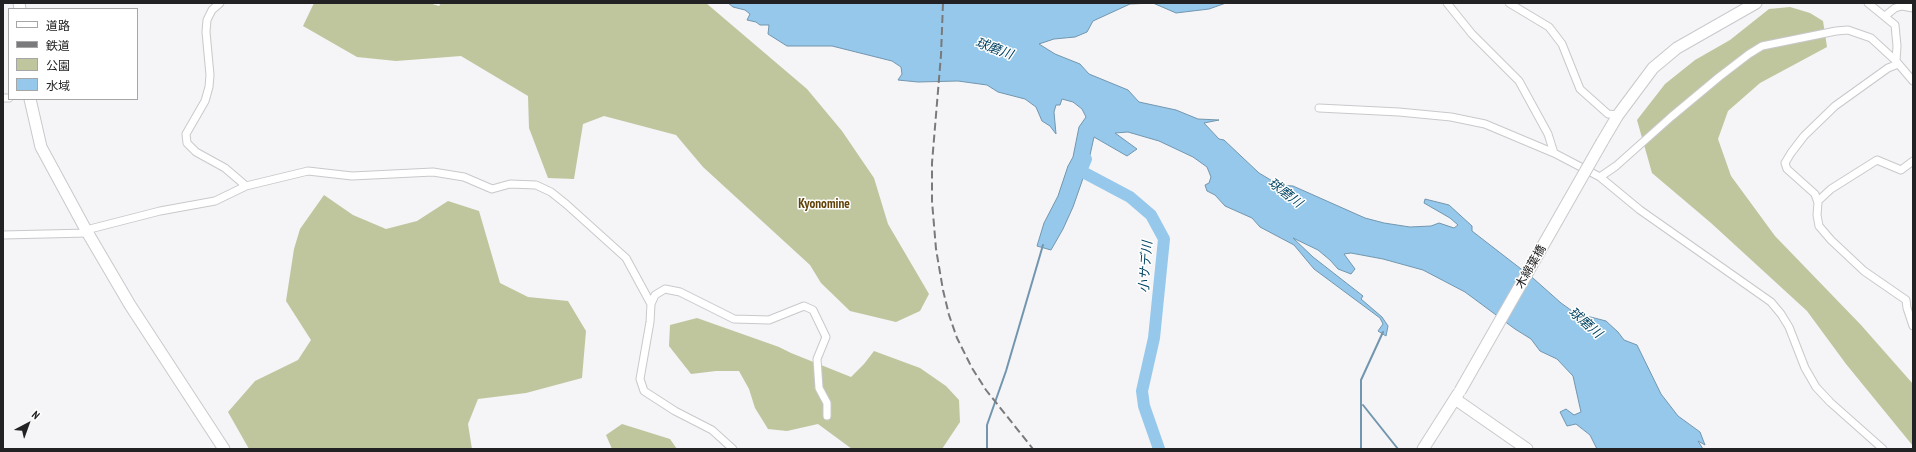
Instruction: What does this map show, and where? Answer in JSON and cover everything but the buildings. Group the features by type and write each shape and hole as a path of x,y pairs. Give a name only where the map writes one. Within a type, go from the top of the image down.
{"street":[{"path":"220,3 212,10 207,20 206,32 210,75 209,87 205,101 186,134 187,142 196,152 225,168 246,186"},
{"path":"1447,3 1472,34 1519,81 1548,134 1554,153"},
{"path":"1509,3 1549,27 1562,44 1580,89 1608,114 1618,115"},
{"name":"木綿葉橋","path":"1423,449 1458,395 1618,115 1653,68 1677,48 1756,3"},
{"path":"1868,3 1895,25 1897,62"},
{"path":"1885,16 1895,8 1902,6 1913,8"},
{"path":"1600,177 1616,166 1670,117 1719,77 1762,46 1836,31 1848,30 1871,38 1897,62 1913,81"},
{"path":"1897,62 1835,106 1804,136 1791,152 1785,163 1787,169 1815,194 1818,201 1819,226 1831,240 1864,271 1906,300 1913,326"},
{"path":"30,100 41,147 87,231 130,305 224,449"},
{"path":"1319,108 1399,112 1451,117 1485,124 1554,153 1600,177 1646,214 1770,302 1781,314 1789,328 1805,368 1816,387 1830,402 1883,449"},
{"path":"1818,201 1831,189 1877,160 1901,170 1913,161"},
{"path":"3,235 87,231 160,211 215,201 246,186 308,170 352,176 433,172 464,177 492,189 510,184 536,185 550,192 566,204 626,258 650,304 650,322 640,379 642,388 654,399 712,430 733,449"},
{"path":"650,304 656,295 665,289 680,292 734,320 769,320 804,306 812,310 826,337 817,360 819,388 827,403 827,416"},
{"path":"1458,395 1527,449"}],"green space":[{"path":"314,3 429,3 439,6 441,3 706,3 807,89 842,131 874,178 888,224 929,294 920,311 896,322 850,311 821,283 810,265 703,167 676,135 604,116 583,124 574,179 548,178 529,128 528,96 461,56 396,61 357,57 303,26"},
{"path":"1790,7 1810,13 1823,21 1827,47 1760,83 1728,111 1718,139 1731,176 1775,236 1861,325 1913,384 1913,446 1846,364 1807,311 1711,223 1652,173 1637,120 1665,84 1695,60 1730,40 1769,9"},
{"path":"324,195 353,215 386,229 417,221 448,201 479,211 500,283 528,297 568,301 586,331 582,378 526,393 478,399 468,424 472,449 249,449 228,412 255,381 298,360 311,340 286,301 294,249 300,229"},
{"path":"697,318 779,347 851,377 874,351 920,368 946,386 959,400 960,422 942,449 852,449 818,424 787,431 768,429 755,408 749,389 739,371 716,371 691,374 669,346 670,325"},
{"path":"622,424 670,439 677,449 612,449 606,435"}],"water":[{"name":"球磨川","path":"728,3 1153,3 1130,4 1093,21 1087,32 1075,37 1054,39 1039,44 1055,54 1080,64 1089,74 1128,90 1139,102 1176,110 1198,119 1219,120 1204,123 1219,139 1224,140 1259,173 1279,185 1293,186 1365,218 1410,227 1431,226 1439,223 1454,228 1458,225 1450,218 1424,203 1425,199 1449,205 1472,226 1472,231 1534,279 1561,303 1575,313 1606,321 1624,340 1637,345 1661,394 1678,416 1700,432 1705,445 1698,441 1703,449 1597,449 1590,435 1576,424 1567,426 1560,412 1566,409 1574,415 1581,412 1573,376 1557,359 1540,351 1531,339 1465,292 1423,270 1383,259 1351,253 1344,254 1355,269 1351,274 1338,269 1318,250 1293,238 1313,257 1363,296 1361,299 1382,317 1388,326 1386,336 1378,331 1383,324 1380,318 1314,269 1294,245 1260,227 1252,218 1225,206 1215,195 1207,191 1205,185 1209,183 1211,177 1207,167 1193,157 1159,141 1128,132 1115,133 1137,149 1127,156 1094,137 1088,164 1073,207 1063,229 1051,250 1037,246 1044,223 1058,196 1068,166 1073,157 1079,127 1086,117 1082,109 1073,102 1062,99 1060,105 1056,105 1054,112 1056,134 1050,126 1042,121 1036,107 1025,99 998,92 987,85 958,81 918,82 898,80 902,74 901,67 892,61 832,46 787,46 768,34 769,25 760,25 756,22 747,20 750,14 745,10 733,7"},
{"path":"1153,3 1226,3 1209,9 1176,13"}],"waterway":[{"name":"小サデ川","path":"1086,159 1081,171 1130,197 1151,215 1164,239 1154,338 1142,391 1144,406 1159,449"},
{"path":"987,449 987,425 1006,371 1043,245"},
{"path":"1361,449 1361,380 1383,332"},
{"path":"1363,405 1398,449"}],"railway":[{"path":"943,3 941,55 932,163 932,201 936,249 943,290 949,315 957,338 972,368 986,390 1033,449"}],"district":[{"name":"Kyonomine","path":"824,204"}]}
